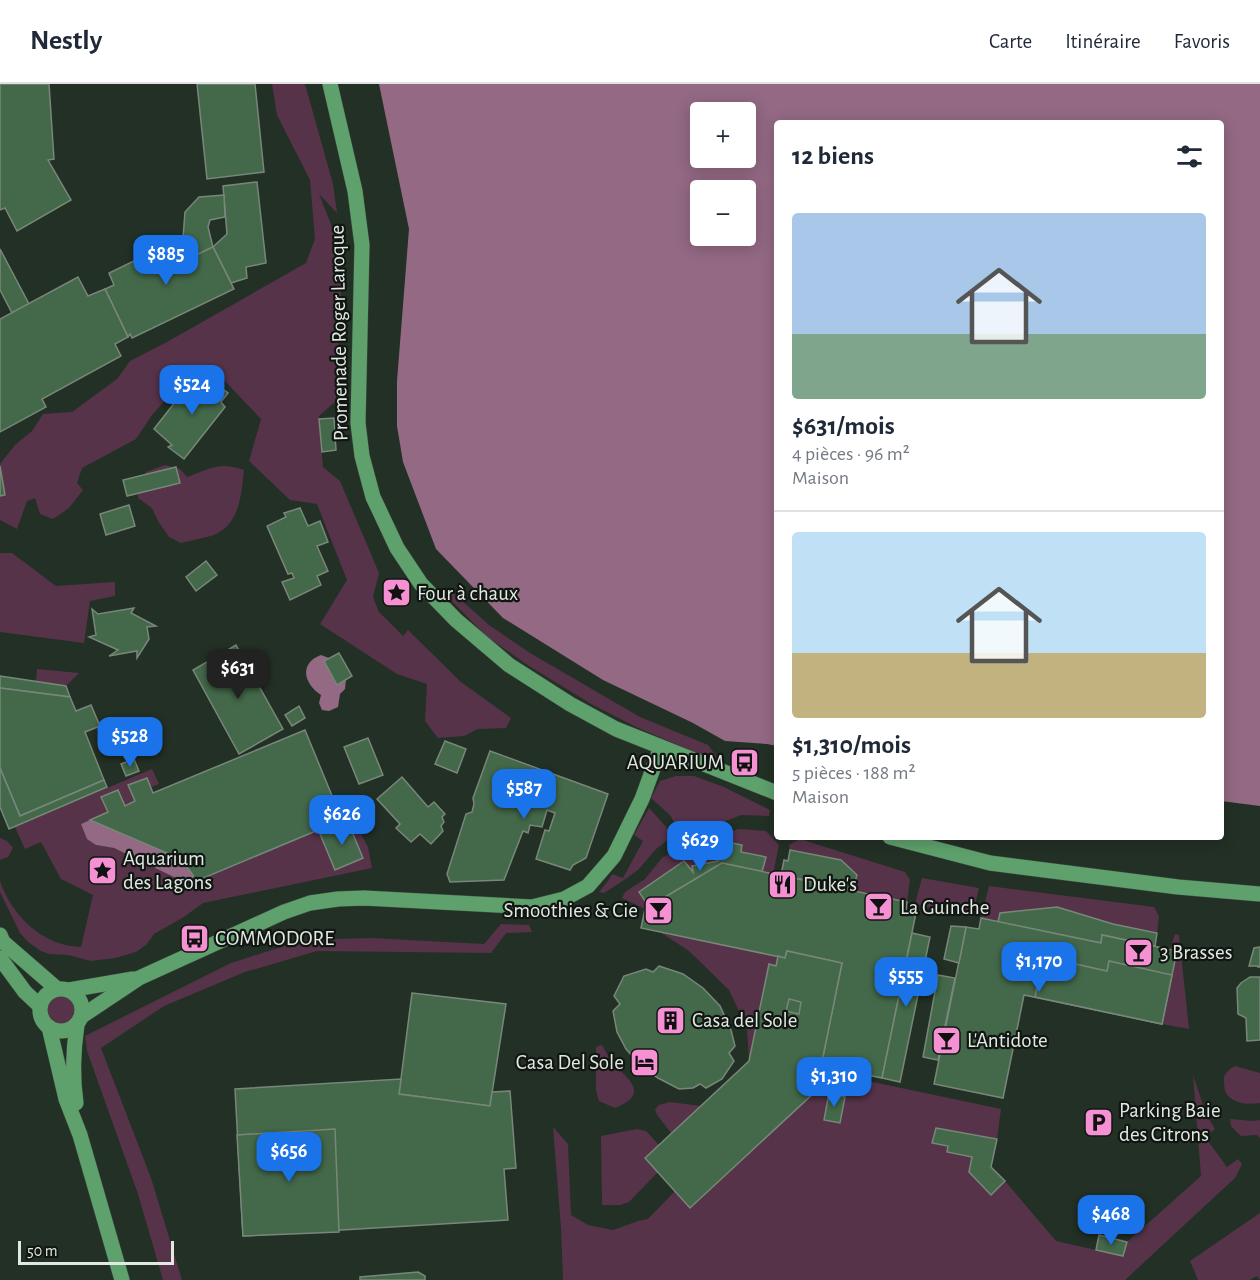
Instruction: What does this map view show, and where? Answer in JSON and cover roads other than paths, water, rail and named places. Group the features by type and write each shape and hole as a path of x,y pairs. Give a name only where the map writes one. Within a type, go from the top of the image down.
{"main road":[{"name":"Promenade Roger Laroque","path":"330,84 355,191 361,229 358,423 362,456 373,497 397,548 422,584 456,620 509,665 570,704 616,729 774,792"},
{"path":"139,978 62,989 46,994 40,1006 40,1016 46,1026 56,1031 67,1031 139,978 284,912 310,903 363,898 532,907 564,899 588,886 614,856 642,799 661,747"},
{"path":"902,840 990,863 1178,887 1260,894"},
{"path":"0,935 3,942 62,989 77,994 82,1004 73,1054 73,1084 80,1136"},
{"path":"0,958 25,992 40,1006"},
{"path":"49,1027 66,1099 80,1136 122,1280"}],"place":[{"name":"Four à chaux","path":"396,593"},
{"name":"AQUARIUM","path":"745,762"},
{"name":"Aquarium des Lagons","path":"102,870"},
{"name":"Duke's","path":"782,884"},
{"name":"La Guinche","path":"879,907"},
{"name":"Smoothies & Cie","path":"659,910"},
{"name":"COMMODORE","path":"194,938"},
{"name":"3 Brasses","path":"1139,952"},
{"name":"Casa del Sole","path":"671,1020"},
{"name":"L'Antidote","path":"946,1040"},
{"name":"Casa Del Sole","path":"645,1062"},
{"name":"Parking Baie des Citrons","path":"1098,1122"}]}
